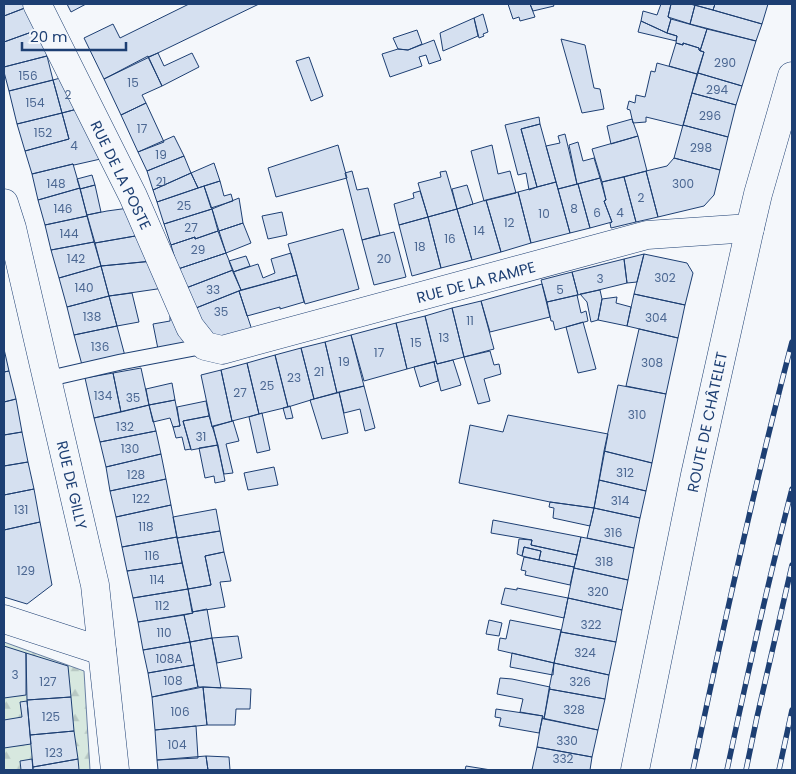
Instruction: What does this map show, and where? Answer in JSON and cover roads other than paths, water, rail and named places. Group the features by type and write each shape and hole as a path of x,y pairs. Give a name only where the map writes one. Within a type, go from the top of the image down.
{"main road":[{"name":"RUE DE LA POSTE","path":"37,4 133,196 190,327 205,346"},
{"name":"ROUTE DE CHÂTELET","path":"635,770 695,475 750,228 792,76"},
{"name":"RUE DE GILLY","path":"4,203 12,228 95,585 115,770"},
{"name":"RUE DE LA RAMPE","path":"205,346 222,350 647,235 750,228"},
{"path":"4,619 102,651"}],"lane":[{"path":"47,379 121,362 205,346"}],"railway":[{"path":"693,770 740,555 792,342"},
{"path":"727,770 758,629 792,489"},
{"path":"746,770 792,565"},
{"path":"779,770 792,710"}]}
